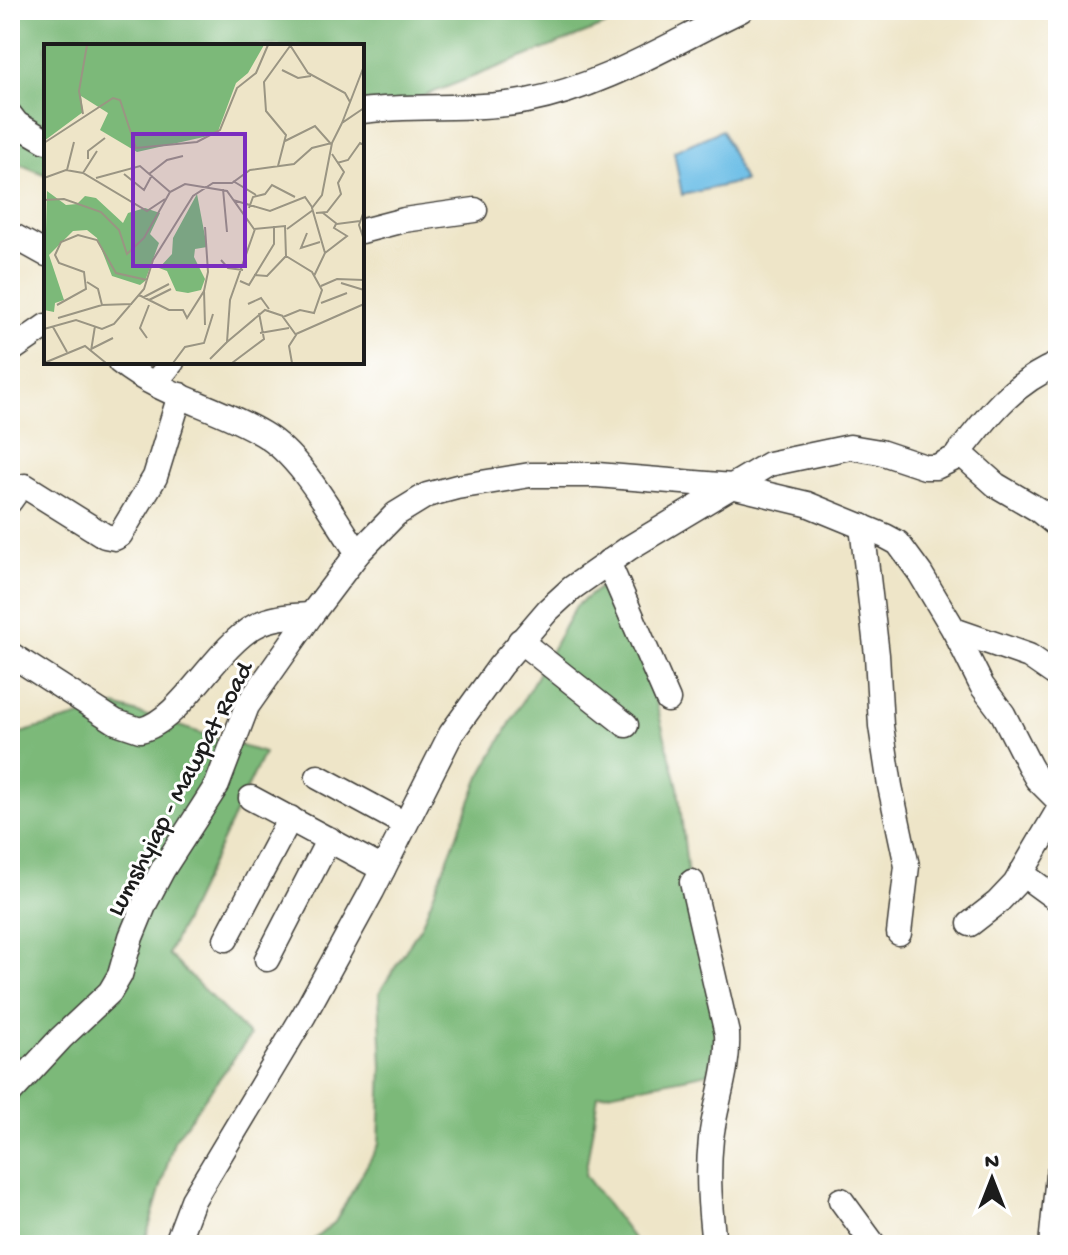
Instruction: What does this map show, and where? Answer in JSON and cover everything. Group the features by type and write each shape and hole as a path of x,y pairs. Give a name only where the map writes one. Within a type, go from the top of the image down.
{"street":[{"path":"364,111 485,106 564,92 611,74 741,10"},
{"path":"10,115 17,124 44,140"},
{"path":"364,230 404,220 475,210"},
{"path":"10,234 44,253"},
{"path":"10,351 44,327"},
{"path":"123,364 155,383 264,435 286,452 358,553"},
{"path":"155,383 170,364"},
{"path":"176,1245 193,1200 304,1015 451,734 520,641 572,588 679,516 769,464 836,449 863,448 925,467 946,463 959,452 1007,394 1023,381 1058,364"},
{"path":"10,501 20,487 25,486 105,536 115,538 120,535 155,477 180,395"},
{"path":"959,452 996,485 1037,509 1058,526"},
{"name":"Lumshyiap - Mawpat Road","path":"10,1093 61,1038 110,992 120,975 145,903 217,785 247,706 311,615 377,530 411,502 457,487 530,475 597,475 732,486 807,504 898,543 954,630 982,686 1003,714 1037,779 1058,800"},
{"path":"862,526 877,655 881,726 907,866 899,933"},
{"path":"608,562 668,700"},
{"path":"10,654 116,722 140,730 157,724 168,715 217,660 254,627 269,619 311,615"},
{"path":"954,630 1029,656 1058,676"},
{"path":"520,641 626,725"},
{"path":"318,777 405,824"},
{"path":"251,798 383,869"},
{"path":"970,924 997,903 1021,873 1058,811"},
{"path":"226,939 290,818"},
{"path":"267,959 329,839"},
{"path":"1021,873 1058,900"},
{"path":"692,882 727,1034 729,1056 711,1136 708,1189 714,1245"},
{"path":"1051,1245 1058,1175"},
{"path":"841,1200 874,1245"}],"green space":[{"path":"10,10 729,10 614,22 364,119 364,44 44,44 44,174 10,160"},
{"path":"617,574 651,684 678,787 689,886 717,1019 709,1073 598,1095 585,1175 638,1245 307,1245 335,1222 379,1144 382,1067 379,993 421,926 480,777 576,606"},
{"path":"116,706 264,753 168,954 250,1036 174,1141 144,1245 10,1245 10,736"}],"water":[{"path":"722,130 744,181 682,195 674,151"}]}
